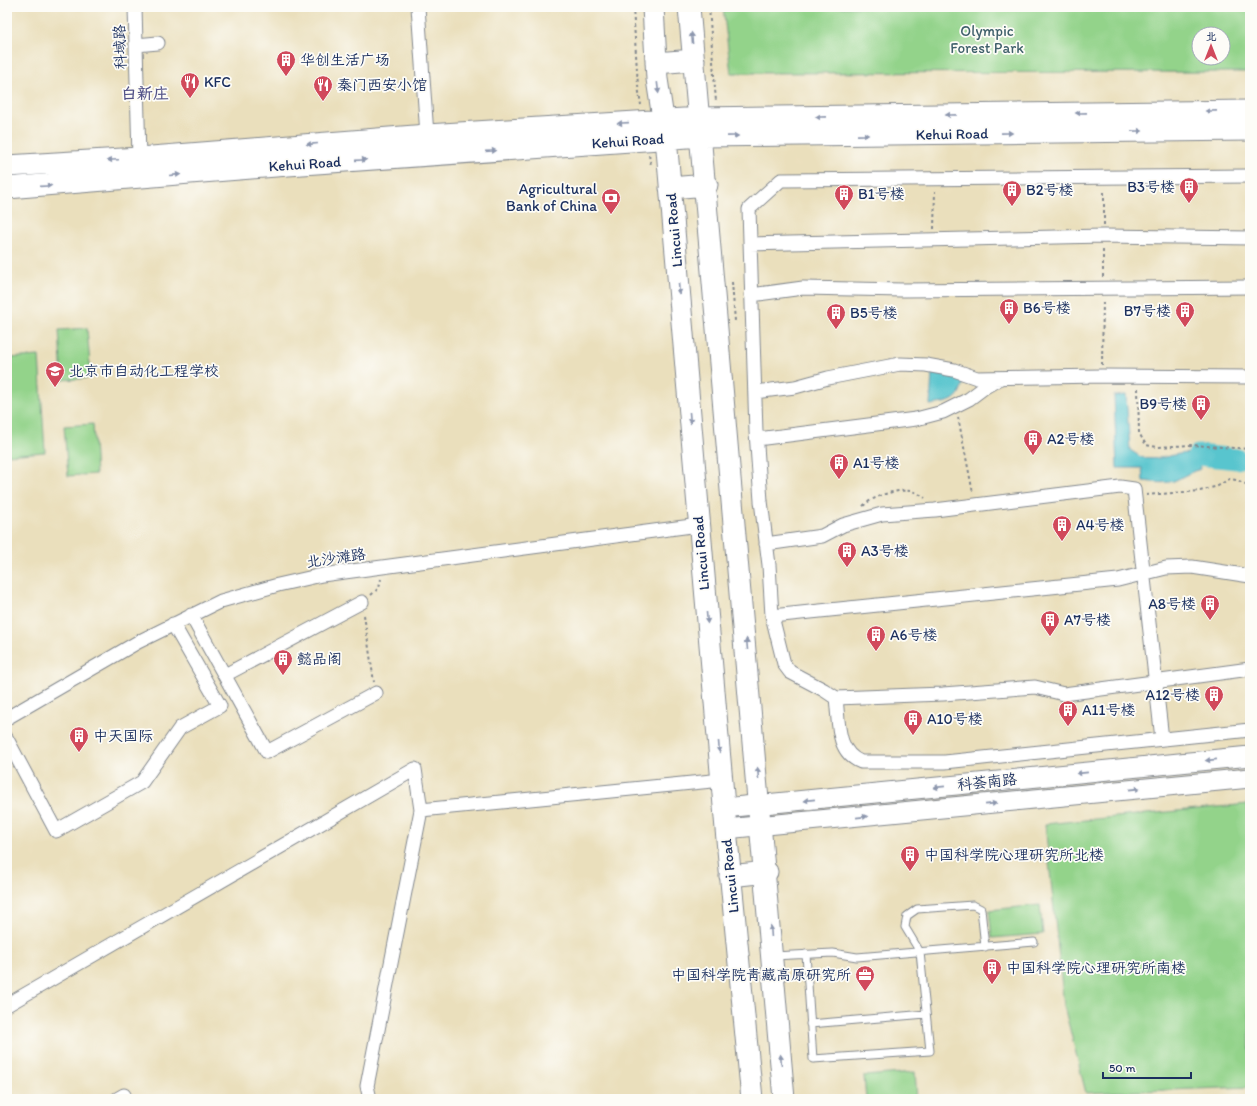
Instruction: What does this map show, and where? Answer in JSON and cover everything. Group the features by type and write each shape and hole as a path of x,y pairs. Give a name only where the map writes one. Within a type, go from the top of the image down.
{"main road":[{"name":"Lincui Road","path":"653,7 656,63 670,188 730,876 752,1099"},
{"path":"689,7 707,186 763,827 784,1099"},
{"path":"656,63 694,60"},
{"name":"Kehui Road","path":"7,166 139,158 427,135 1250,111"},
{"name":"Kehui Road","path":"701,127 1250,130"},
{"name":"Kehui Road","path":"7,188 304,164 664,129"},
{"path":"670,188 707,186"},
{"path":"730,876 766,872"}],"street":[{"name":"科域路","path":"135,7 139,158"},
{"path":"418,7 427,135"},
{"path":"136,45 158,43"},
{"path":"1250,176 781,180 749,209 751,295 761,501 772,616 784,664 790,672 836,698 944,694 1035,687 1064,694 1250,669"},
{"path":"750,244 1104,236 1250,238"},
{"path":"751,295 803,288 910,290 1250,288"},
{"path":"755,392 795,387 828,378 900,364 926,365 954,370 977,378 1138,376 1250,377"},
{"path":"757,439 916,420 943,412 969,400 985,386 1000,378"},
{"path":"766,544 822,536 843,525 882,514 1120,487 1134,489 1142,573 1162,739"},
{"name":"北沙滩路","path":"7,718 138,642 191,615 221,601 278,585 322,575 384,568 699,525"},
{"path":"772,616 1118,580 1166,568 1192,567 1250,576"},
{"path":"225,675 362,602"},
{"path":"191,615 267,752 376,693"},
{"path":"7,739 56,831 142,782 180,728 220,706 174,624"},
{"path":"836,698 841,741 849,755 861,762 945,762 1250,730"},
{"name":"科荟南路","path":"724,808 1250,756"},
{"path":"7,1005 415,769 421,810 366,1097"},
{"name":"科荟南路","path":"726,829 763,827 1250,778"},
{"path":"421,810 722,780"},
{"path":"117,1099 124,1095 126,1099"}],"lane":[{"path":"806,954 813,1059 930,1051 920,952 905,927 907,916 917,909 973,905 981,909 985,947"},
{"path":"773,956 833,953 857,957 1034,942"},
{"path":"810,1024 926,1014"}],"path":[{"path":"934,240 935,179"},
{"path":"1138,376 1139,433 1146,445 1157,447 1192,445 1250,449"},
{"path":"956,406 976,504"},
{"path":"1134,496 1200,491 1218,486 1229,479 1238,480 1250,486"},
{"path":"376,693 362,602 379,588 384,568"}],"green space":[{"name":"Olympic Forest Park","path":"723,7 1250,7 1250,72 731,73"},
{"path":"87,328 91,378 62,380 59,330"},
{"path":"39,356 45,452 7,455 7,358"},
{"path":"93,424 96,474 68,476 64,426"},
{"path":"1248,804 1250,1087 1086,1093 1064,1006 1045,824"},
{"path":"1040,905 1043,934 992,938 989,910"},
{"path":"915,1072 917,1099 866,1099 864,1076"}],"water":[{"path":"932,373 951,374 962,380 963,385 959,394 953,400 930,405"},
{"path":"1126,395 1130,450 1141,457 1148,459 1191,453 1198,455 1201,469 1174,481 1160,483 1143,481 1142,468 1117,468 1114,396"},
{"path":"1240,454 1250,454 1250,466 1236,463"}],"waterway":[{"path":"1198,455 1237,459"}],"place":[{"name":"华创生活广场","path":"286,77"},
{"name":"KFC","path":"190,99"},
{"name":"秦门西安小馆","path":"323,102"},
{"name":"B3号楼","path":"1189,204"},
{"name":"B2号楼","path":"1012,207"},
{"name":"B1号楼","path":"844,211"},
{"name":"Agricultural Bank of China","path":"611,215"},
{"name":"B6号楼","path":"1009,325"},
{"name":"B7号楼","path":"1185,328"},
{"name":"B5号楼","path":"836,330"},
{"name":"北京市自动化工程学校","path":"55,388"},
{"name":"B9号楼","path":"1201,421"},
{"name":"A2号楼","path":"1033,456"},
{"name":"A1号楼","path":"839,480"},
{"name":"A4号楼","path":"1062,542"},
{"name":"A3号楼","path":"847,568"},
{"name":"A8号楼","path":"1210,621"},
{"name":"A7号楼","path":"1050,637"},
{"name":"A6号楼","path":"876,652"},
{"name":"懿品阁","path":"283,676"},
{"name":"A12号楼","path":"1214,712"},
{"name":"A11号楼","path":"1068,727"},
{"name":"A10号楼","path":"913,736"},
{"name":"中天国际","path":"79,753"},
{"name":"中国科学院心理研究所北楼","path":"910,872"},
{"name":"中国科学院心理研究所南楼","path":"992,985"},
{"name":"中国科学院青藏高原研究所","path":"865,992"}],"district":[{"name":"白新庄","path":"145,93"}]}
